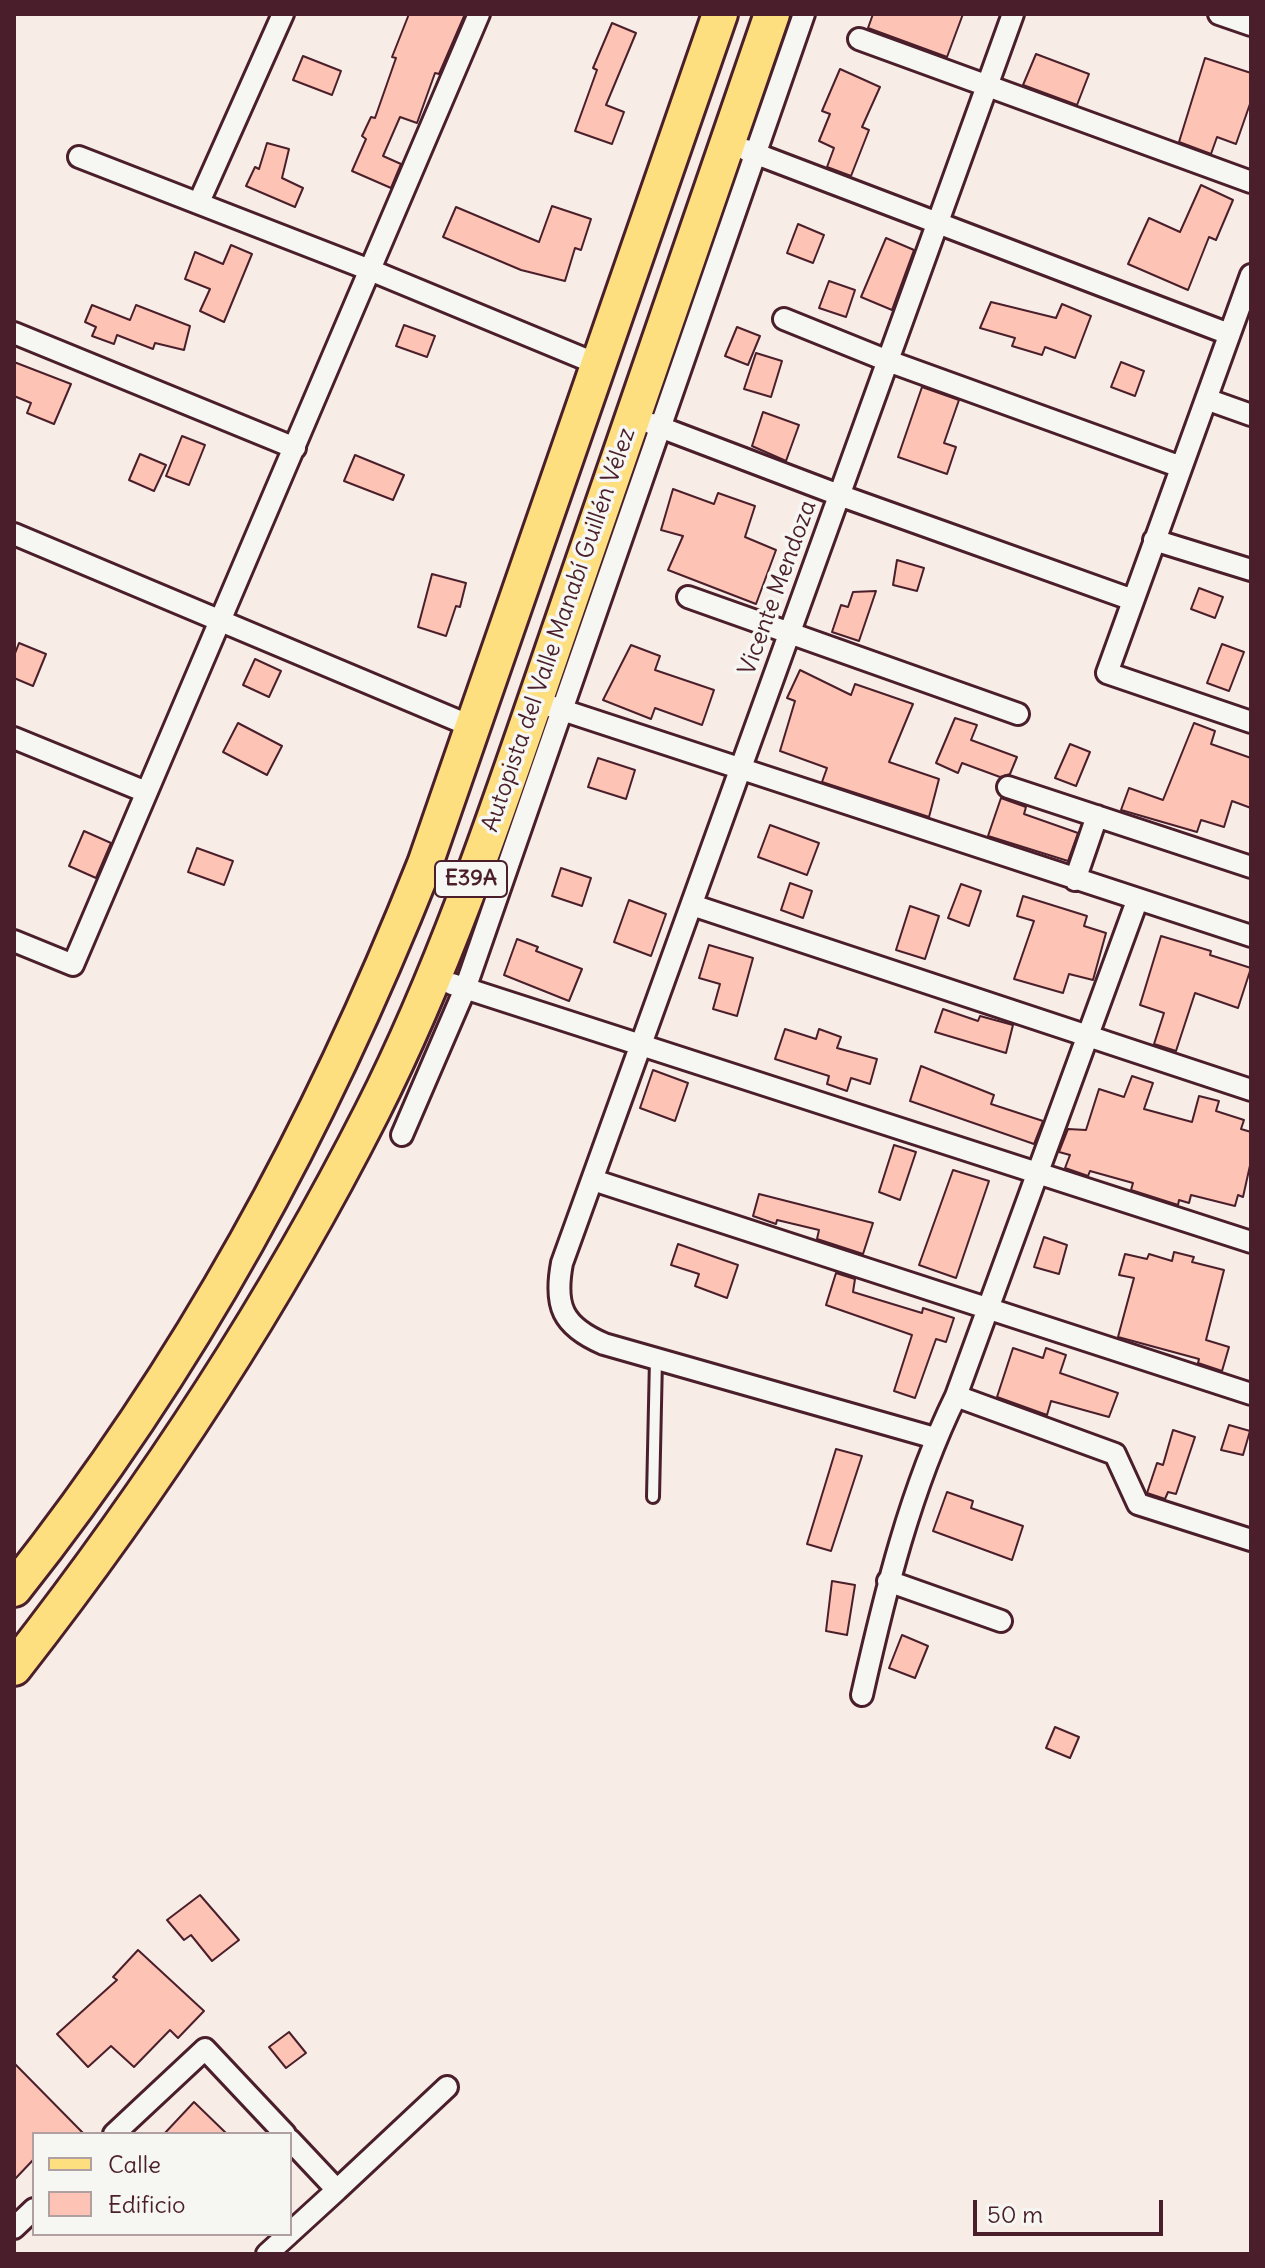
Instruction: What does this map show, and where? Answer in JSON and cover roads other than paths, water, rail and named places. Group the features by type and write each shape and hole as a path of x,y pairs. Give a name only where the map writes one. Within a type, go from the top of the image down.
{"main road":[{"name":"Autopista del Valle Manabí Guillén Vélez","path":"14,1589 117,1451 175,1364 287,1173 384,966 473,727 720,14"},
{"name":"Autopista del Valle Manabí Guillén Vélez","path":"14,1668 141,1500 263,1306 372,1111 449,983 648,422 741,148 772,14"}],"street":[{"path":"199,202 283,14"},
{"path":"14,941 73,965 479,14"},
{"path":"804,14 741,148 938,226 1229,334"},
{"name":"Vicente Mendoza","path":"935,1438 656,1359 583,1335 568,1320 560,1305 558,1286 562,1263 1013,14"},
{"path":"1219,14 1251,25"},
{"path":"859,39 1251,182"},
{"path":"79,157 370,270 597,364"},
{"path":"1251,275 1107,673 1251,722"},
{"path":"784,319 888,361 1181,467"},
{"path":"14,333 295,448"},
{"path":"1206,399 1251,415"},
{"path":"648,422 839,495 1133,600"},
{"path":"14,534 473,727"},
{"path":"1154,540 1251,570"},
{"path":"688,597 1018,714"},
{"path":"549,705 739,771 1251,936"},
{"path":"14,738 146,792"},
{"path":"1008,787 1251,867"},
{"path":"1075,880 1097,816"},
{"path":"862,1695 888,1581 935,1438 956,1396 1137,901"},
{"path":"692,905 1251,1090"},
{"path":"402,1135 449,983 1251,1242"},
{"path":"593,1180 1251,1394"},
{"path":"956,1396 1115,1454 1138,1504 1251,1540"},
{"path":"888,1581 1001,1621"},
{"path":"116,2132 205,2049 283,2132"},
{"path":"292,2232 447,2087"},
{"path":"292,2142 337,2190"},
{"path":"14,2228 32,2211"},
{"path":"267,2254 288,2236"}],"lane":[{"path":"653,1497 656,1359"}]}
